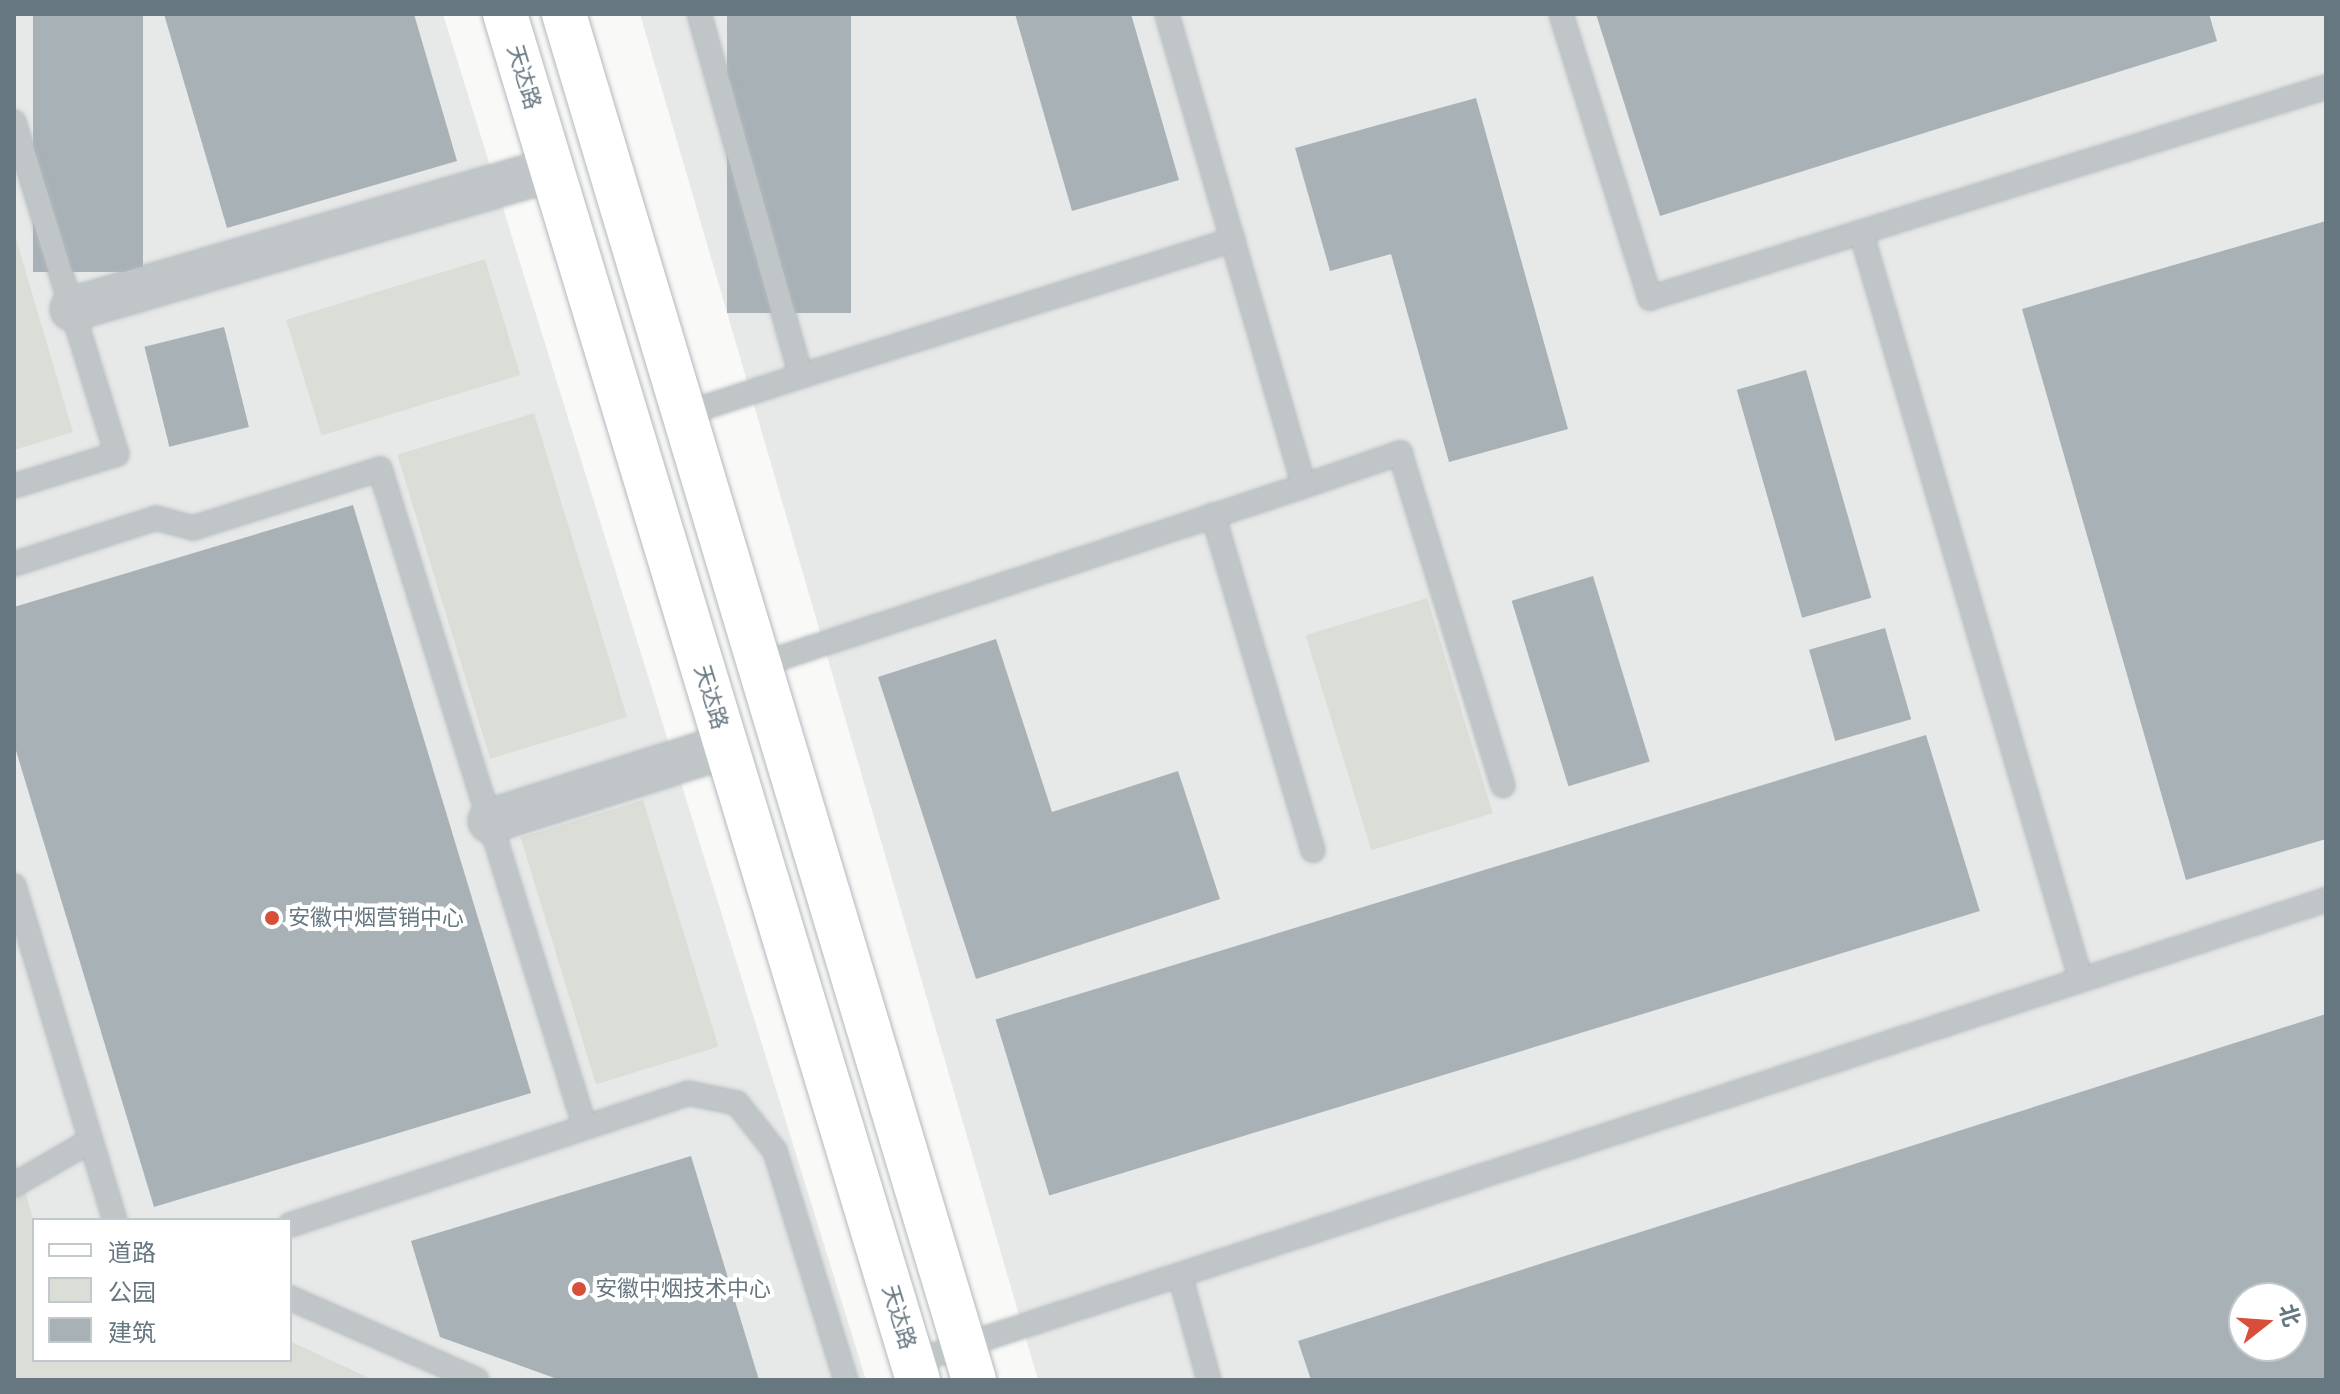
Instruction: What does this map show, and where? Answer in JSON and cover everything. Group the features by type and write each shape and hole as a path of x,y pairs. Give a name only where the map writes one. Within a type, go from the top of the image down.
{"street":[{"name":"天达路","path":"505,14 916,1371"},
{"path":"564,14 968,1363"},
{"path":"72,309 551,170"},
{"path":"490,821 726,746"}],"lane":[{"path":"699,14 801,376"},
{"path":"1167,14 1304,486"},
{"path":"1561,14 1650,298 2326,87"},
{"path":"14,122 117,454 14,486"},
{"path":"1861,232 2081,980"},
{"path":"684,414 1233,240"},
{"path":"759,665 1400,453 1503,785"},
{"path":"14,564 156,518 193,528 380,469 585,1127"},
{"path":"1213,515 1313,850"},
{"path":"14,886 114,1218"},
{"path":"916,1371 968,1363 1180,1275 2326,900"},
{"path":"292,1224 688,1093 737,1103 775,1151 846,1380"},
{"path":"14,1185 90,1141"},
{"path":"1180,1275 1209,1380"},
{"path":"292,1299 477,1380"}],"shaded area":[{"path":"14,14 443,14 866,1380 374,1380 292,1342 292,1218 32,1218 32,1221 14,1153"},
{"path":"640,14 2326,14 2326,1380 1038,1380"}],"green space":[{"path":"14,232 73,432 14,450"},
{"path":"485,259 520,375 321,436 286,320"},
{"path":"534,413 627,717 490,759 397,455"},
{"path":"1427,598 1493,813 1371,850 1306,635"},
{"path":"643,800 718,1047 596,1084 521,837"},
{"path":"14,1153 33,1218 32,1362 292,1362 292,1342 374,1380 14,1380"}],"building":[{"path":"33,14 143,14 143,272 33,272"},
{"path":"164,14 414,14 457,161 227,228"},
{"path":"727,14 851,14 851,313 727,313"},
{"path":"1015,14 1131,14 1179,180 1072,211"},
{"path":"1596,14 2209,14 2217,41 1660,216"},
{"path":"1476,98 1568,429 1449,462 1391,254 1330,271 1295,148"},
{"path":"2326,221 2326,839 2186,880 2022,309"},
{"path":"224,327 249,427 169,447 144,347"},
{"path":"1806,370 1871,598 1802,618 1737,390"},
{"name":"安徽中烟营销中心","path":"353,505 531,1093 154,1207 14,744 14,607"},
{"path":"1593,576 1650,762 1568,786 1512,601"},
{"path":"1885,628 1911,719 1835,741 1809,650"},
{"path":"996,639 1052,812 1178,771 1220,899 976,979 878,677"},
{"path":"1926,735 1980,911 1049,1195 996,1019"},
{"path":"2326,1014 2326,1380 1311,1380 1298,1341"},
{"name":"安徽中烟技术中心","path":"691,1156 759,1380 560,1380 440,1337 411,1241"}],"place":[{"name":"安徽中烟营销中心","path":"272,918"},
{"name":"安徽中烟技术中心","path":"579,1289"}]}
